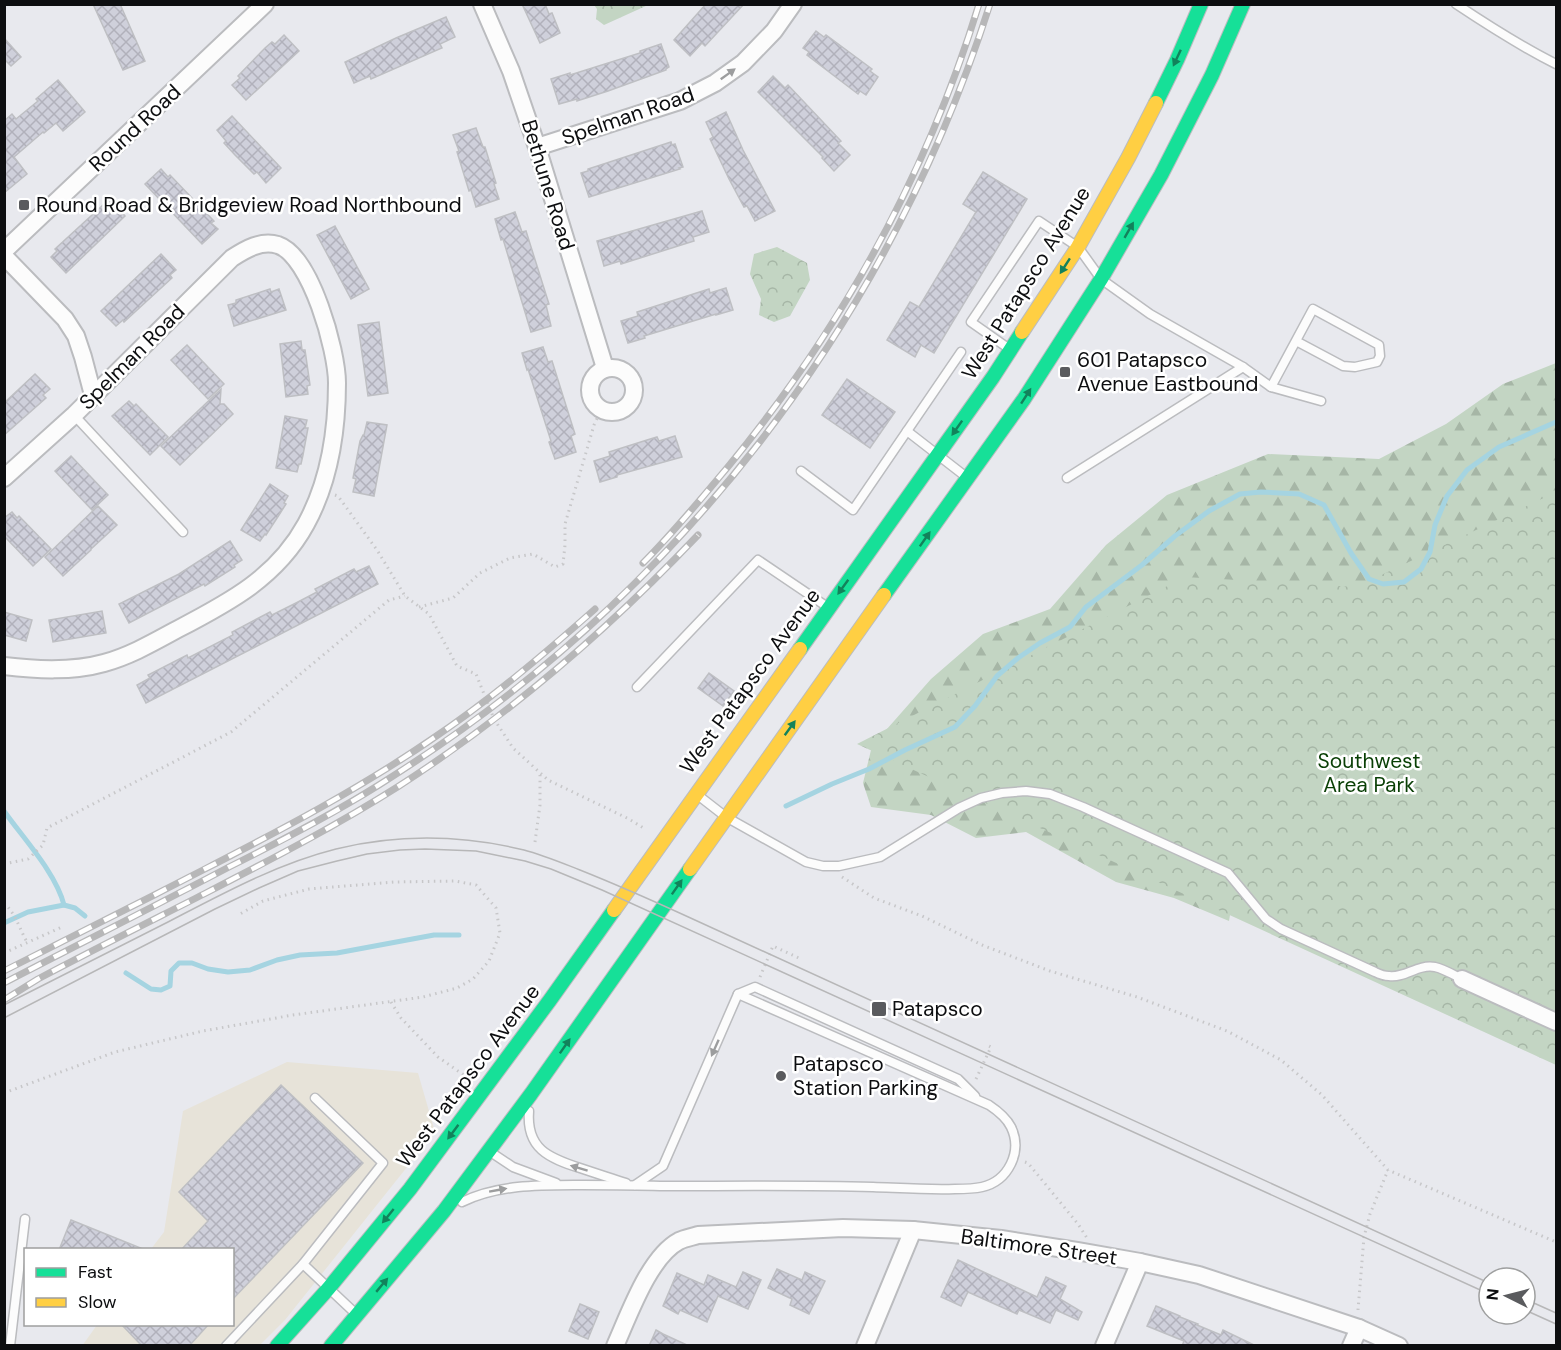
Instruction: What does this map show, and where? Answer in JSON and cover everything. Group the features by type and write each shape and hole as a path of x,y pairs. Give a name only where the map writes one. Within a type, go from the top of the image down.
{"main road":[{"name":"West Patapsco Avenue","path":"277,1346 328,1288 424,1170 484,1090 1011,350 1078,247 1128,158 1202,4"},
{"path":"331,1346 444,1211 531,1094 1024,399 1101,279 1166,165 1212,75 1243,4"},
{"path":"489,1151 480,1112 545,1020 550,1000"},
{"path":"424,1170 464,1149 489,1151"}],"street":[{"name":"Round Road","path":"4,253 265,4"},
{"name":"Bethune Road","path":"482,4 511,71 537,147 605,368"},
{"name":"Spelman Road","path":"537,147 660,109 715,83 751,55 774,31 793,4"},
{"name":"Spelman Road","path":"4,478 74,415 232,258 248,248 263,243 287,249 296,258 323,314 333,348 337,381 335,417 321,491"},
{"path":"4,253 64,319 75,336 93,395"},
{"path":"616,367 626,372 632,379 635,391 632,401 625,409 613,413 602,410 593,402 590,392 591,381 598,372 605,368 616,367"},
{"path":"4,666 68,670 104,663 134,652 216,610 258,582 287,552 306,525 321,491"},
{"path":"1462,979 1557,1022"},
{"name":"Baltimore Street","path":"615,1346 648,1275 658,1260 680,1240 698,1235 843,1228 913,1230 1001,1239 1140,1262 1199,1275 1359,1328 1399,1346"},
{"path":"865,1346 913,1230"},
{"path":"1104,1346 1140,1262"},
{"path":"1351,1346 1359,1328"}],"lane":[{"path":"1456,4 1535,53 1557,63"},
{"path":"1011,350 970,322 1039,220 1078,247 1101,279 1150,314 1243,367 1271,387 1321,401"},
{"path":"1271,387 1296,340 1313,309 1379,345 1380,356 1377,362 1355,367 1343,366 1296,340"},
{"path":"801,471 853,510 961,352"},
{"path":"1067,478 1243,367"},
{"path":"74,415 183,532"},
{"path":"907,431 968,478"},
{"path":"637,687 758,560 829,608"},
{"path":"696,794 726,817 806,862 823,866 839,866 880,857 959,808 981,798 1026,791 1050,794 1228,873 1266,919 1281,929 1375,972 1389,976 1402,975 1414,969 1437,967 1462,979"},
{"path":"635,1185 663,1166 738,994 755,987 958,1079 980,1101"},
{"path":"444,1211 490,1191 524,1186 843,1186 940,1190 981,1188 995,1183 1010,1167 1016,1142 1011,1127 998,1111 738,994"},
{"path":"531,1094 529,1130 537,1147 552,1159 635,1185"},
{"path":"226,1346 303,1264 383,1163 315,1098"},
{"path":"489,1151 513,1167 562,1185"},
{"path":"10,1346 25,1219"},
{"path":"303,1264 357,1315"}],"path":[{"path":"419,606 453,598 480,573 510,558 533,554 555,567 563,564 565,524 594,425 602,410"},
{"path":"321,491 338,496 405,596 429,614 457,666 476,675 494,719 513,748 548,780 629,819 662,841"},
{"path":"4,864 28,859 43,845 47,828 231,732 389,600 405,596"},
{"path":"535,842 540,805 540,773"},
{"path":"832,866 840,877 874,898 922,916 981,945 1050,971 1183,1013 1227,1031 1281,1060 1323,1095 1388,1170 1557,1242"},
{"path":"4,1093 115,1052 203,1031 293,1015 423,997 457,988 473,980 489,961 500,933 496,908 476,885 455,881 394,882 309,889 263,901 240,914"},
{"path":"4,903 14,912 18,927 27,943"},
{"path":"4,953 62,927"},
{"path":"755,987 774,946 801,959"},
{"path":"873,1016 880,1000"},
{"path":"391,1002 400,1018 438,1057 484,1090"},
{"path":"970,1092 991,1047 989,1046"},
{"path":"1013,1158 1028,1163 1101,1255"},
{"path":"1359,1328 1358,1313 1364,1238 1370,1214 1388,1170"}],"shaded area":[{"path":"287,1062 418,1073 435,1132 285,1320 260,1345 82,1346 96,1326 234,1326 234,1248 152,1248 164,1232 183,1111"}],"green space":[{"path":"594,5 648,5 604,25 596,19 597,9"},
{"path":"777,247 807,263 810,280 790,316 774,322 759,315 761,299 750,274 754,254"},
{"name":"Southwest Area Park","path":"1556,363 1556,819 1239,861 1229,921 1174,898 1116,882 1026,832 976,838 931,815 871,807 863,783 872,746 931,679 983,634 1050,609 1106,545 1167,495 1268,454 1379,459 1446,424 1503,384"},
{"name":"Southwest Area Park","path":"1556,492 1556,1065 857,744 1185,577 1356,587"}],"building":[{"path":"93,4 120,4 145,61 123,70"},
{"path":"522,4 545,4 549,14 552,13 560,33 540,43"},
{"path":"706,4 744,4 705,46 702,43 690,56 674,40"},
{"path":"446,17 455,37 440,44 442,48 371,79 370,76 354,83 345,62"},
{"path":"816,31 824,37 826,35 872,69 870,71 878,77 866,95 860,91 858,94 807,55 809,52 803,48"},
{"path":"284,35 299,51 246,100 232,85 265,48 272,42 275,44"},
{"path":"4,38 21,57 11,66 4,59"},
{"path":"661,44 669,67 666,70 577,101 577,99 559,104 551,79 640,53 640,51"},
{"path":"773,76 785,88 788,85 841,141 838,143 850,155 834,171 758,92"},
{"path":"58,80 85,112 63,131 56,123 14,157 27,174 4,193 4,121 12,114 16,119"},
{"path":"726,112 775,211 755,221 747,206 744,207 710,139 713,137 706,122"},
{"path":"232,116 281,168 266,183 257,172 254,174 235,155 224,143 226,141 217,130"},
{"path":"476,128 483,147 485,147 499,199 476,207 453,135"},
{"path":"671,142 672,145 675,144 683,167 589,197 581,173"},
{"path":"161,169 168,177 170,175 214,221 211,223 218,229 202,244 145,184"},
{"path":"983,172 1027,199 934,353 921,345 915,357 887,340 910,302 919,307 976,212 963,204"},
{"path":"111,201 125,216 66,273 51,257 57,251 55,249 103,205 104,207"},
{"path":"702,211 709,232 693,237 694,241 621,264 620,261 604,266 597,241"},
{"path":"515,212 522,232 526,231 549,304 546,305 551,326 531,332 495,219"},
{"path":"335,226 369,289 351,299 317,235"},
{"path":"161,254 176,270 170,275 172,278 124,322 123,320 116,326 101,311"},
{"path":"726,288 733,310 644,336 645,338 628,343 621,321 638,316 637,312 709,289 710,293"},
{"path":"270,289 271,292 279,289 286,310 234,326 228,305 236,303 236,300"},
{"path":"379,322 388,393 368,396 358,325"},
{"path":"301,341 302,350 305,350 310,385 307,386 308,394 286,397 280,344"},
{"path":"187,345 224,384 208,399 171,360"},
{"path":"543,347 548,362 552,361 575,434 571,436 576,452 555,459 522,353"},
{"path":"35,374 50,389 43,395 46,398 4,435 4,403"},
{"path":"847,379 895,412 870,448 822,415"},
{"path":"221,389 220,404 224,404 233,414 180,465 161,446"},
{"path":"129,401 134,406 136,404 168,437 150,455 112,416"},
{"path":"285,416 307,420 305,428 308,428 303,455 297,472 276,468"},
{"path":"367,422 387,425 374,496 353,492 356,479 353,478 360,441"},
{"path":"675,436 682,457 600,482 594,461 610,456 609,452 647,440 657,437 659,441"},
{"path":"71,456 108,495 92,510 55,471"},
{"path":"270,484 288,496 284,503 286,504 260,541 241,530"},
{"path":"98,506 117,525 63,576 45,557"},
{"path":"12,512 17,518 19,516 51,549 33,566 4,536 4,518"},
{"path":"230,541 242,560 234,565 235,567 205,586 204,584 129,623 119,604 179,574"},
{"path":"369,566 378,584 146,703 137,685 150,678 148,675 233,635 232,632 270,612 272,615 296,603 317,592 315,589 354,569 356,572"},
{"path":"102,611 106,633 53,642 49,620"},
{"path":"4,612 32,620 26,641 4,635"},
{"path":"709,673 734,691 723,706 698,688"},
{"path":"281,1085 363,1163 234,1298 234,1248 183,1248 208,1221 179,1192"},
{"path":"71,1220 141,1248 60,1248"},
{"path":"958,1260 1037,1297 1046,1277 1066,1286 1060,1299 1082,1312 1078,1320 1056,1310 1050,1323 1019,1310 1017,1314 968,1292 961,1306 941,1297"},
{"path":"777,1269 802,1280 805,1272 825,1281 809,1314 790,1305 792,1299 768,1288"},
{"path":"743,1272 761,1280 748,1309 718,1296 707,1322 680,1310 678,1314 663,1306 677,1273 704,1285 708,1275 736,1287"},
{"path":"580,1304 599,1312 588,1339 569,1331"},
{"path":"1156,1306 1221,1335 1223,1330 1256,1346 1182,1346 1184,1341 1147,1326"},
{"path":"123,1326 207,1326 189,1346 142,1346"},
{"path":"656,1330 663,1334 689,1346 649,1346"}],"waterway":[{"path":"786,806 955,727 975,706 997,676 1018,658 1070,627 1086,607 1142,565 1175,536 1209,511 1240,494 1261,492 1299,494 1324,505 1351,553 1369,579 1383,584 1404,582 1421,569 1430,552 1435,525 1447,496 1467,470 1499,447 1556,422"},
{"path":"4,811 47,868 64,905"},
{"path":"4,923 28,912 64,905 75,908 85,916"},
{"path":"126,973 151,989 161,990 170,986 171,971 179,963 192,963 208,969 228,972 250,970 277,960 300,955 337,953 434,935 459,935"}],"tram line":[{"path":"4,1005 228,891 314,855 359,844 406,839 454,839 501,845 545,857 645,897 1477,1278"},
{"path":"4,1018 215,909 298,871 367,854 400,850 476,851 551,869 602,890 1477,1289"},
{"path":"1537,1304 1556,1313"},
{"path":"1537,1315 1556,1324"}],"railway":[{"path":"643,563 727,468 768,416 807,362 843,306 876,248 934,129 979,4"},
{"path":"4,983 292,835 393,776 496,704 591,624 679,537 759,442 831,341 893,234 947,122 990,4"},
{"path":"4,1000 38,979 327,829 440,759 556,670 629,604 698,535"},
{"path":"4,971 261,840 376,775 475,709 595,609"}],"traffic: fast":[{"path":"1156,103 1201,4"},
{"path":"884,595 1024,399 1101,279 1161,175 1212,75 1243,4"},
{"path":"800,649 993,377 1022,332"},
{"path":"331,1346 444,1211 531,1094 690,869"},
{"path":"277,1346 328,1289 410,1189 614,910"}],"traffic: slow":[{"path":"1022,332 1078,247 1156,103"},
{"path":"690,869 884,595"},
{"path":"614,910 800,649"}],"place":[{"name":"Round Road & Bridgeview Road Northbound","path":"24,205"},
{"name":"601 Patapsco Avenue Eastbound","path":"1065,372"},
{"name":"Patapsco","path":"879,1009"},
{"name":"Patapsco Station Parking","path":"781,1076"}]}
